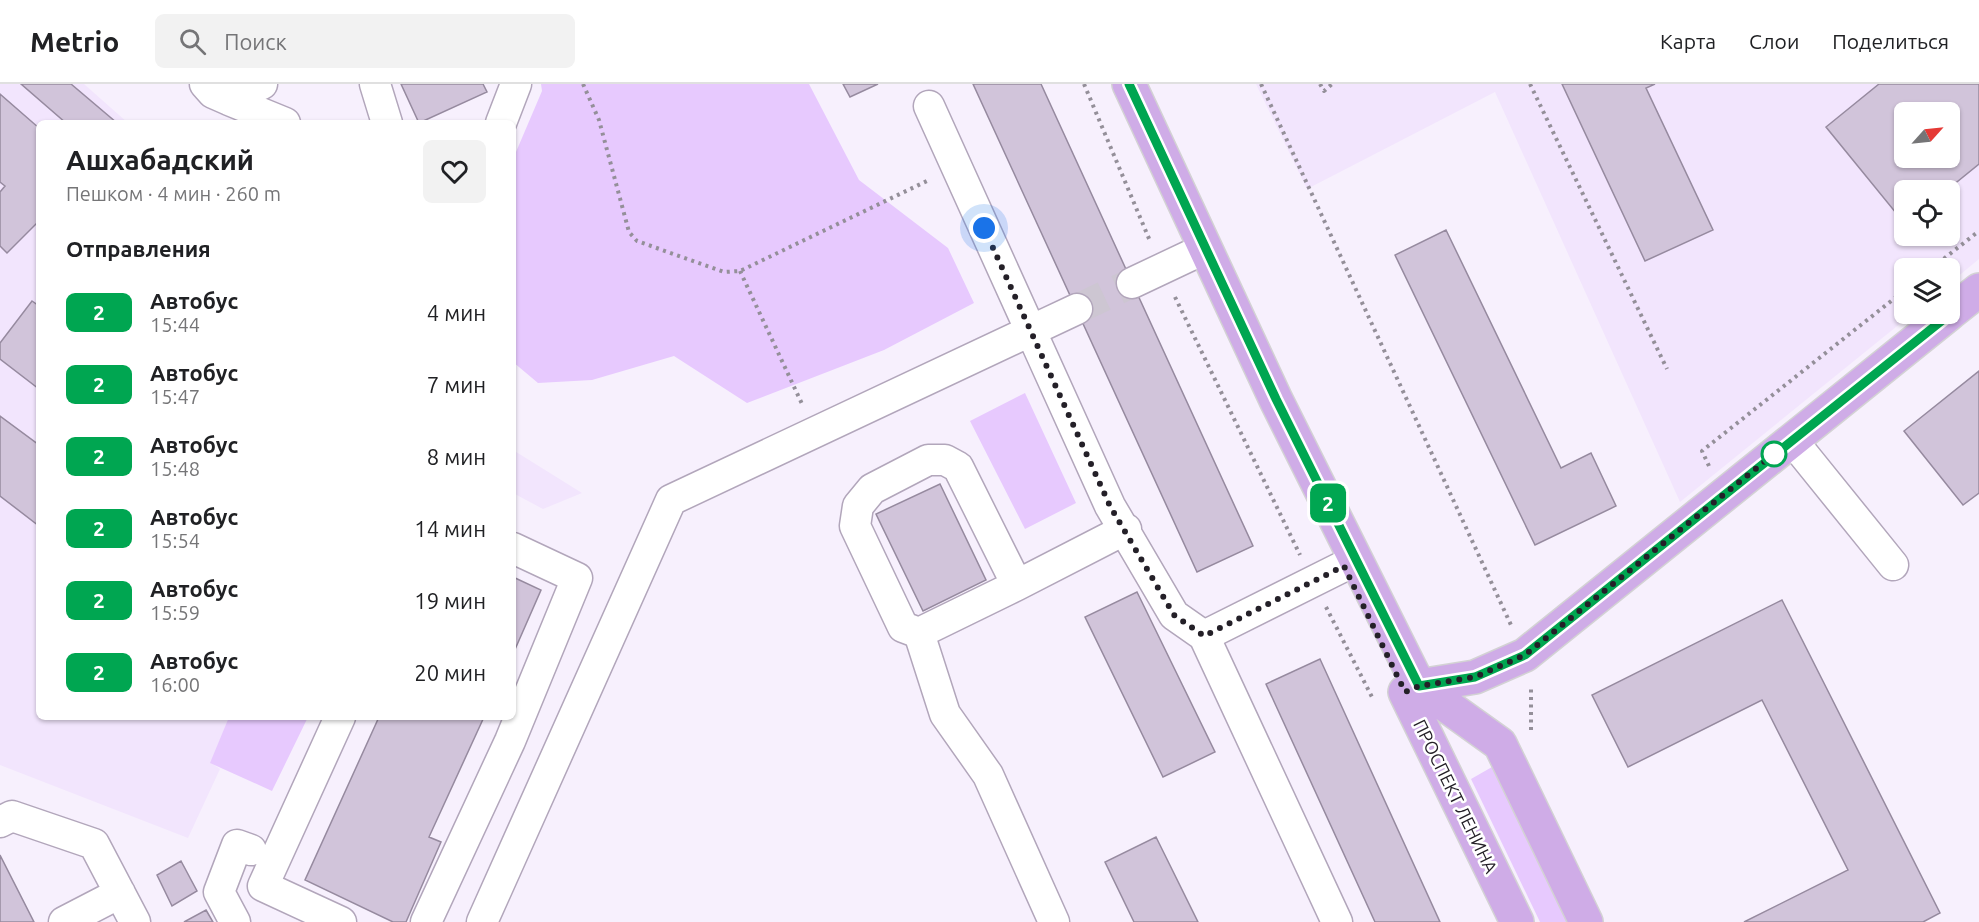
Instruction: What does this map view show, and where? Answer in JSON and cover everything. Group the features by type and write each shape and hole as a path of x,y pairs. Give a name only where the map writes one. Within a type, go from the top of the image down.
{"main road":[{"path":"1129,84 1201,250 1276,399 1412,689 1475,677 1525,655 1936,324"},
{"path":"1960,305 1979,290"},
{"name":"ПРОСПЕКТ ЛЕНИНА","path":"1412,689 1517,922"},
{"name":"ПРОСПЕКТ ЛЕНИНА","path":"1412,689 1500,744 1586,922"}],"street":[{"path":"217,92 262,84"},
{"path":"375,84 386,120"},
{"path":"502,120 516,84"},
{"name":"ПРОСПЕКТ ЛЕНИНА","path":"1119,84 1201,250 1344,566 1412,689"},
{"path":"217,92 278,120"},
{"path":"929,106 1110,506 1126,529 1174,615 1204,636 1337,922"},
{"path":"1132,283 1201,250"},
{"path":"482,922 671,500 1077,309"},
{"path":"1792,440 1893,565"},
{"path":"1017,585 958,467 945,460 928,460 872,489 858,506 855,526 903,627 919,633 1017,585 1126,529"},
{"path":"426,922 510,741 577,578 516,549"},
{"path":"1204,636 1344,566"},
{"path":"919,633 945,714 988,775 1054,922"},
{"path":"339,720 263,886 341,922"},
{"path":"510,741 554,761"},
{"path":"0,822 12,816 94,844 135,922"},
{"path":"235,922 219,892 237,845 251,850"},
{"path":"64,922 120,893"}],"path":[{"path":"583,84 599,120 629,232 638,241 724,272 740,271 956,166"},
{"path":"1084,84 1161,268 1313,582 1374,700"},
{"path":"1261,84 1525,655 1532,692 1530,740"},
{"path":"1320,84 1324,91 1332,84"},
{"path":"1530,84 1667,369"},
{"path":"1945,258 1979,231"},
{"path":"740,271 805,409"},
{"path":"1702,451 1894,299"}],"shaded area":[{"path":"0,84 84,84 125,120 36,120 36,720 228,720 211,763 220,769 188,838 0,765"},
{"path":"541,84 809,84 859,180 948,248 974,303 884,350 747,403 674,356 592,380 538,383 516,365 516,152 542,91"},
{"path":"1256,84 1979,84 1979,259 1960,275 1960,258 1894,258 1894,324 1900,324 1680,502 1495,92 1307,189"},
{"path":"1025,393 1076,503 1025,529 970,421"},
{"path":"516,452 582,493 543,509 516,495"},
{"path":"228,720 307,720 272,791 210,763"},
{"path":"1492,767 1567,922 1540,922 1471,779"}],"building":[{"path":"21,84 71,84 113,120 63,120"},
{"path":"401,84 483,84 487,92 426,120 418,120"},
{"path":"843,84 878,84 850,97"},
{"path":"973,84 1041,84 1253,546 1197,572"},
{"path":"1562,84 1655,84 1646,88 1713,230 1645,261"},
{"path":"1879,84 1979,84 1979,164 1959,180 1894,180 1894,210 1826,127"},
{"path":"0,94 36,125 36,224 7,253 0,246 0,192 5,186 0,182"},
{"path":"1446,230 1561,468 1591,453 1616,506 1535,545 1395,255"},
{"path":"32,301 36,304 36,387 0,359 0,343"},
{"path":"1979,371 1979,493 1963,505 1904,431"},
{"path":"0,416 36,443 36,524 0,496"},
{"path":"940,484 986,580 923,611 876,514"},
{"path":"516,578 541,590 516,647"},
{"path":"1137,592 1215,752 1163,777 1085,617"},
{"path":"1782,600 1940,913 1923,922 1744,922 1848,870 1762,700 1628,767 1592,695"},
{"path":"1320,659 1440,922 1375,922 1266,684"},
{"path":"378,720 483,720 429,837 441,842 406,922 393,922 305,880"},
{"path":"1156,837 1198,922 1134,922 1105,862"},
{"path":"0,855 34,922 0,922"},
{"path":"181,861 197,891 172,906 157,875"},
{"path":"206,910 213,922 184,922"}],"tunnel":[{"path":"1077,309 1132,283"}],"bus line":[{"name":"2","path":"1129,84 1276,399 1419,686 1475,677 1525,655 1938,324"}],"route":[{"path":"984,228 1110,506 1126,529 1174,615 1204,636 1344,566 1405,692 1419,686 1475,677 1525,655 1774,454"}]}
